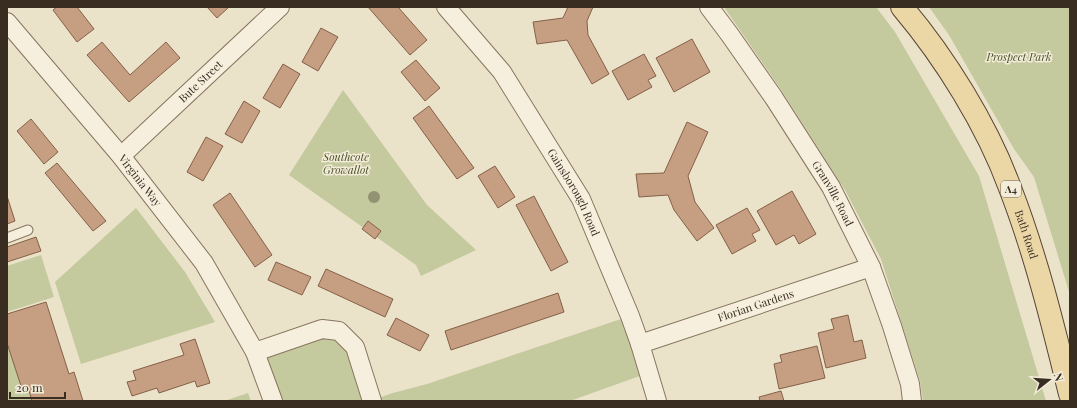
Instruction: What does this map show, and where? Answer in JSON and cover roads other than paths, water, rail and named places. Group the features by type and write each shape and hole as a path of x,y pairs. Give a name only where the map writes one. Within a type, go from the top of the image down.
{"main road":[{"name":"Bath Road","path":"902,7 936,51 962,91 997,157 1010,187 1034,259 1054,327 1070,394"}],"street":[{"name":"Bute Street","path":"121,156 280,7"},
{"name":"Gainsborough Road","path":"446,7 502,72 581,199 630,316 657,401"},
{"name":"Granville Road","path":"709,7 769,92 831,186 871,267 892,326 910,384 912,401"},
{"name":"Virginia Way","path":"7,22 121,156 204,263 255,352 273,401"},
{"name":"Florian Gardens","path":"640,344 871,267"},
{"path":"255,352 322,328 339,331 355,347 372,401"}],"lane":[{"path":"7,238 28,230"}],"park label":[{"name":"Prospect Park","path":"1019,57"},
{"name":"Southcote Growallot","path":"346,163"}]}
